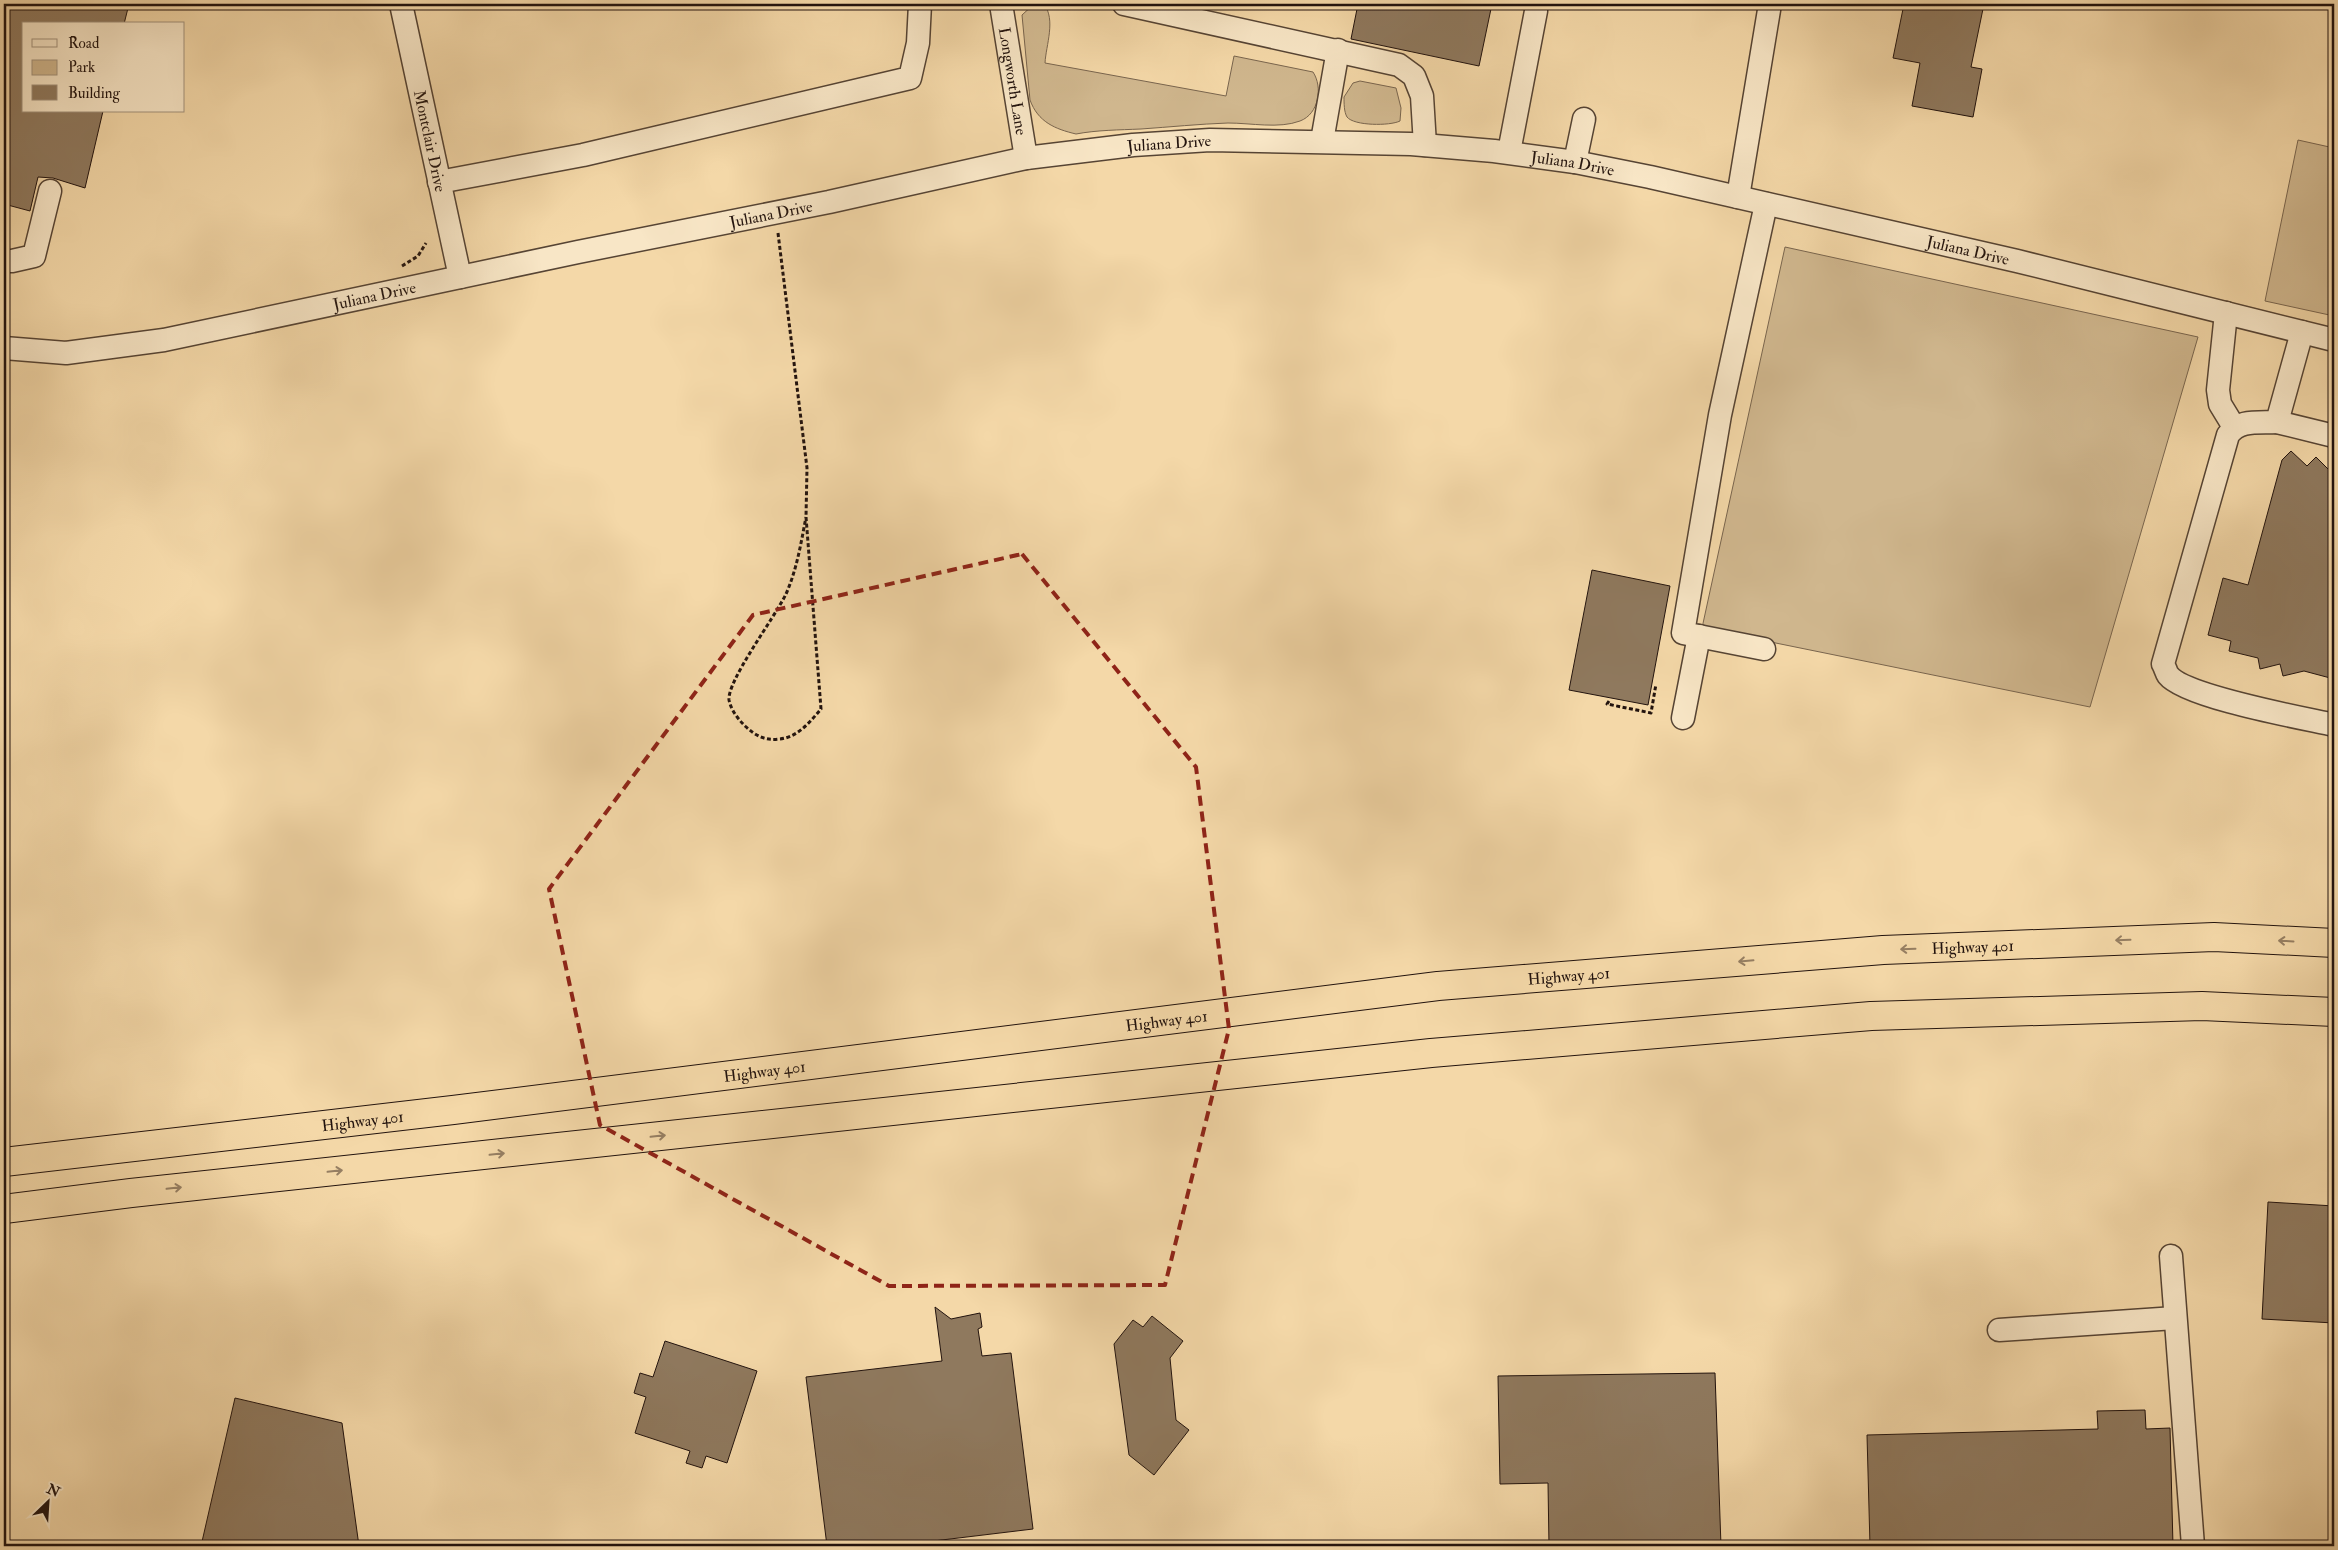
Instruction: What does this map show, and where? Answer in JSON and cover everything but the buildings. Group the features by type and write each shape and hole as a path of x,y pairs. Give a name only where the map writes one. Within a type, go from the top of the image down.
{"highway":[{"name":"Highway 401","path":"4,1162 482,1106 1438,986 1883,950 2214,937 2334,943"},
{"path":"4,1209 131,1193 1421,1054 1861,1017 2202,1006 2334,1012"},
{"path":"4,1148 162,1144"},
{"path":"4,1220 131,1193"}],"street":[{"name":"Montclair Drive","path":"401,4 460,278"},
{"path":"439,182 583,155 910,78 918,43 920,4"},
{"name":"Longworth Lane","path":"1001,4 1026,158"},
{"path":"1124,4 1399,65 1414,76 1422,96 1425,145"},
{"path":"1738,197 1770,4"},
{"path":"1509,152 1536,11"},
{"path":"1322,141 1338,50"},
{"path":"1575,162 1584,119"},
{"name":"Juliana Drive","path":"4,348 66,353 164,340 776,213 1026,158 1133,145 1185,141 1322,141 1425,145 1509,152 1575,162 2026,263 2334,340"},
{"path":"4,261 12,262 34,256 50,191"},
{"path":"1764,649 1683,633 1720,415 1766,204"},
{"path":"2226,313 2218,390 2220,404 2234,426"},
{"path":"2277,422 2302,332"},
{"path":"2334,436 2277,422 2244,423 2234,426 2224,444 2164,664 2168,675 2182,685 2216,698 2334,725"},
{"path":"1683,718 1699,636"},
{"path":"2171,1256 2193,1546"},
{"path":"1999,1330 2176,1318"}],"path":[{"path":"776,213 807,468 806,517 820,709 805,728 780,740 757,737 737,718 729,700 737,673 768,627 796,569 806,517"},
{"path":"1609,701 1607,704 1651,712 1656,684"}],"highlighted area":[{"path":"1022,554 1196,767 1229,1029 1165,1285 889,1286 600,1125 549,889 753,615"}],"green space":[{"path":"1034,4 1044,4 1048,10 1050,25 1045,63 1226,96 1234,56 1313,72 1318,85 1315,106 1306,118 1283,125 1217,123 1076,134 1061,130 1043,119 1033,108 1030,100 1022,15"},
{"path":"1360,81 1396,88 1401,108 1400,121 1388,124 1364,124 1347,117 1344,97 1353,83"},
{"path":"2298,140 2334,148 2334,316 2265,301"},
{"path":"1785,247 2198,337 2090,707 1702,628"}]}
